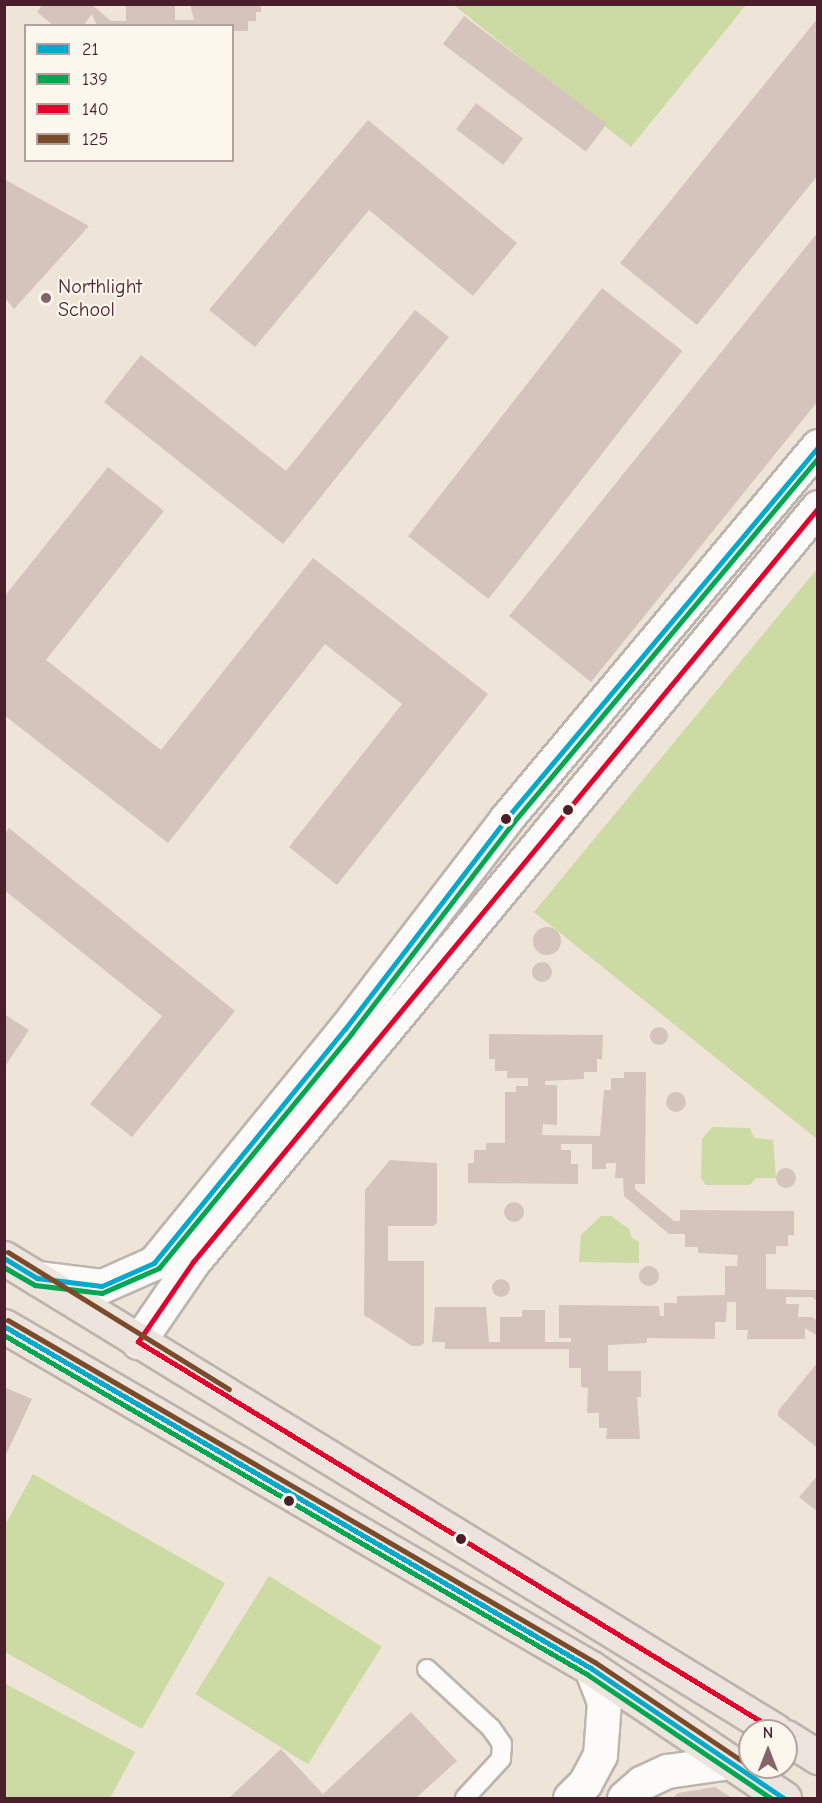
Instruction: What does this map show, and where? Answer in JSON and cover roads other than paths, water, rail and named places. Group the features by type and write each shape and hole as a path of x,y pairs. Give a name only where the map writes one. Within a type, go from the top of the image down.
{"main road":[{"path":"4,1258 756,1719"},
{"path":"4,1326 591,1668 784,1798"},
{"path":"798,1744 818,1757"}],"street":[{"path":"37,1278 102,1286 154,1263 345,1029 506,819 818,446"},
{"path":"138,1342 193,1262 818,507"},
{"path":"570,1798 585,1783 600,1755 604,1702 591,1668"},
{"path":"624,1798 641,1783 667,1771 730,1762"}],"lane":[{"path":"427,1669 491,1728 502,1744 501,1759 465,1798"}],"place":[{"name":"Northlight School","path":"46,298"}]}
